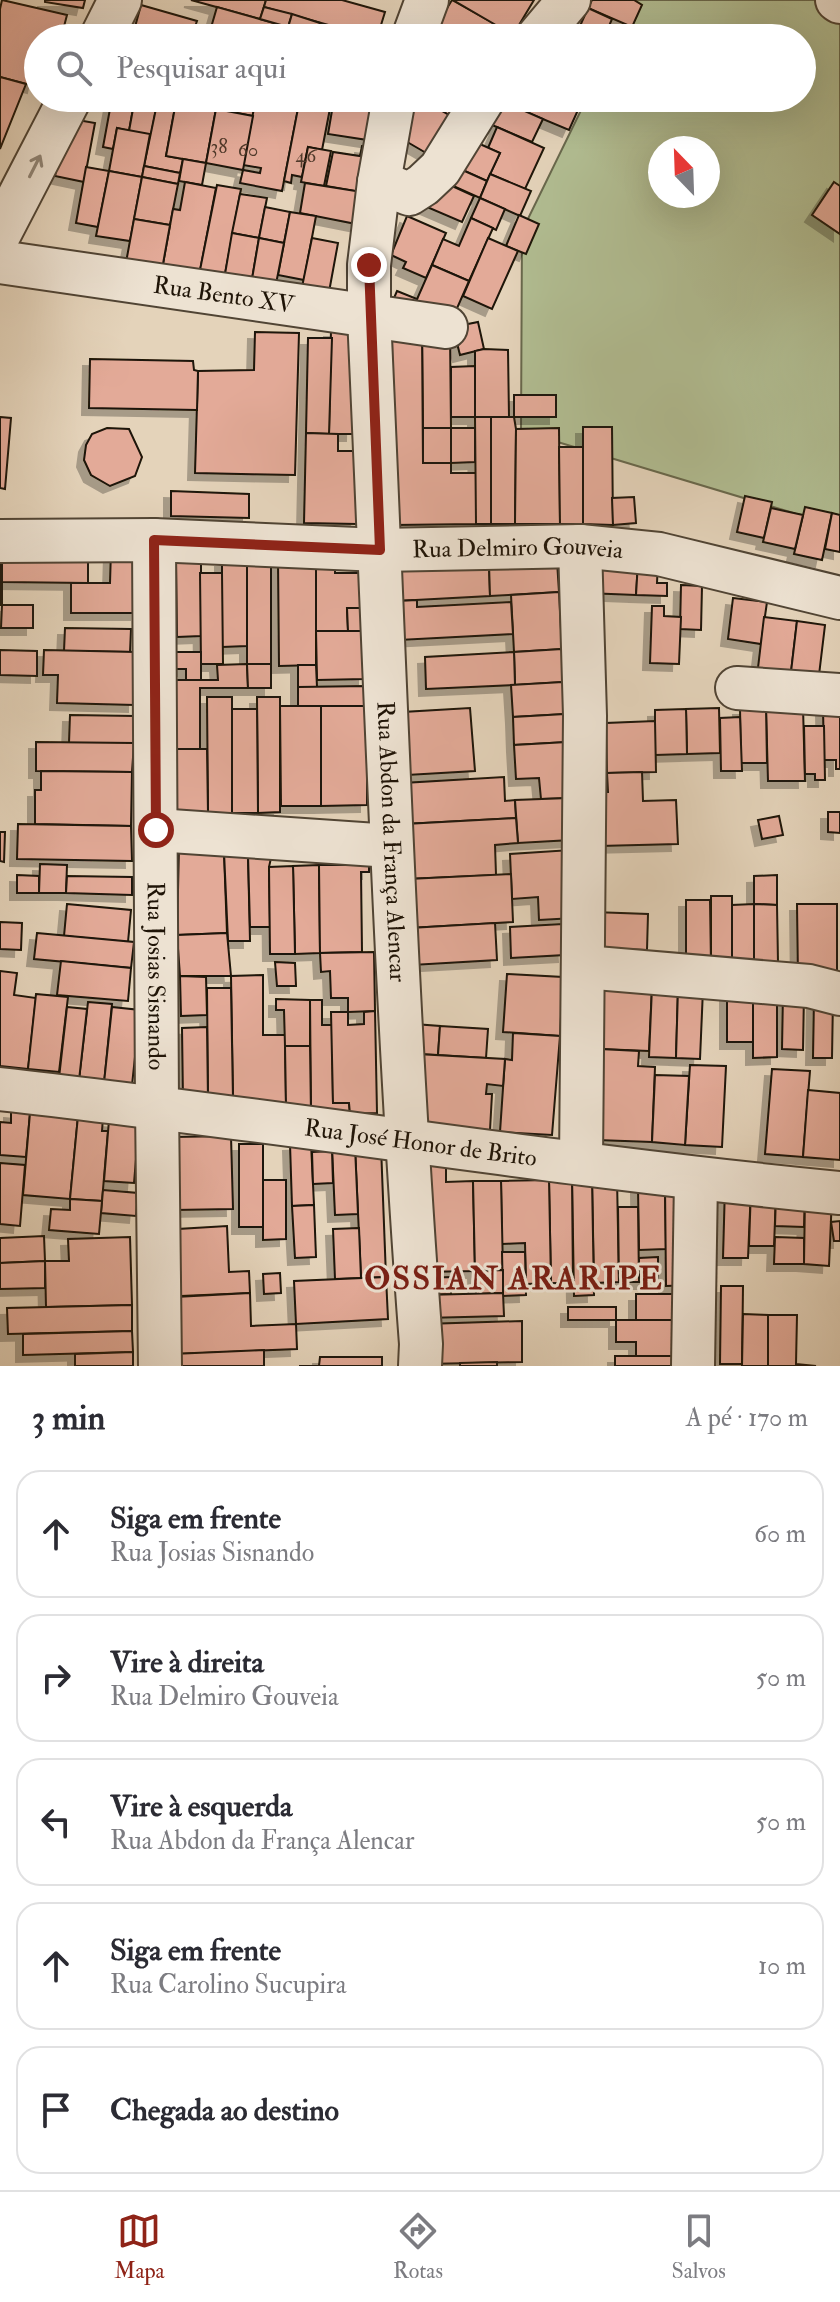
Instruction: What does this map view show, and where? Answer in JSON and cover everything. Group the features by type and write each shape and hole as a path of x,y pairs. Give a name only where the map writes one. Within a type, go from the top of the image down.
{"street":[{"path":"108,24 120,0"},
{"path":"418,24 427,0"},
{"path":"549,24 569,0"},
{"path":"0,233 63,112"},
{"name":"Rua Abdon da França Alencar","path":"382,112 379,182 369,265 369,316 391,846 420,1366"},
{"path":"379,182 409,194 423,185 440,169 475,112"},
{"name":"Rua Bento XV","path":"0,262 446,327"},
{"name":"Rua Delmiro Gouveia","path":"0,541 154,540 380,550 580,546 659,554 840,598"},
{"name":"Rua Josias Sisnando","path":"154,540 160,1366"},
{"path":"580,546 585,716 581,1163"},
{"path":"737,688 840,695"},
{"path":"156,830 391,846"},
{"path":"584,967 809,986 840,994"},
{"name":"Rua José Honor de Brito","path":"0,1089 157,1106 696,1179 840,1193"},
{"path":"693,1366 696,1179"}],"green space":[{"path":"635,0 840,0 840,527 521,431 522,231 580,112 816,112 816,24 623,24"}],"building":[{"path":"2,0 67,15 65,24 24,24 24,83 0,77"},
{"path":"45,0 85,0 83,8"},
{"path":"191,0 266,0 260,19"},
{"path":"266,0 342,0 385,12 381,24 325,24 264,7"},
{"path":"452,0 495,24 437,24"},
{"path":"453,0 534,0 520,24 494,24"},
{"path":"592,0 634,0 642,5 633,24 625,24 588,8"},
{"path":"141,5 197,21 196,24 136,24"},
{"path":"217,7 277,24 212,24"},
{"path":"264,7 292,14 289,24 260,19"},
{"path":"588,8 612,19 610,24 581,24"},
{"path":"292,14 320,23 320,24 289,24"},
{"path":"0,77 24,83 24,89 0,149"},
{"path":"109,112 132,112 129,131 117,128 113,149 103,147"},
{"path":"132,112 155,112 151,135 129,131"},
{"path":"155,112 174,112 166,156 183,159 180,173 144,166"},
{"path":"174,112 215,112 206,163 166,156"},
{"path":"215,112 253,116 243,170 206,163"},
{"path":"232,112 254,112 253,116"},
{"path":"253,112 297,112 282,191 240,183 243,170 260,173 261,168 243,165"},
{"path":"297,112 329,112 322,150 308,147 302,177 292,175 291,183 284,181"},
{"path":"332,112 379,112 374,141 328,134"},
{"path":"411,112 444,112 456,119 433,157 397,136"},
{"path":"444,112 460,112 456,119"},
{"path":"497,112 527,112 543,119 532,142 492,125"},
{"path":"526,112 577,112 569,130"},
{"path":"66,118 95,123 84,182 55,176"},
{"path":"497,127 544,148 525,189 490,174 500,153 488,148"},
{"path":"117,128 150,134 142,177 109,171"},
{"path":"471,140 500,153 487,181 458,168"},
{"path":"362,146 370,147 361,192 326,186 333,152 360,156"},
{"path":"308,147 331,151 324,186 301,182"},
{"path":"183,159 206,163 202,185 179,181"},
{"path":"144,166 180,173 178,184 142,177"},
{"path":"86,167 109,171 98,227 76,223"},
{"path":"458,168 487,181 480,198 451,185"},
{"path":"109,171 142,177 130,241 96,236"},
{"path":"490,174 531,191 520,216 480,198"},
{"path":"142,177 178,184 170,225 134,219"},
{"path":"439,180 474,196 462,222 427,207"},
{"path":"185,182 216,188 198,281 161,275 173,209 180,210"},
{"path":"834,182 840,186 840,234 812,215"},
{"path":"305,183 362,192 356,224 300,213"},
{"path":"217,185 241,189 225,274 200,270"},
{"path":"240,194 267,198 259,238 232,233"},
{"path":"480,198 505,209 496,230 471,218"},
{"path":"265,207 290,212 284,243 259,238"},
{"path":"290,212 316,216 304,280 278,275"},
{"path":"519,215 539,224 526,254 506,246"},
{"path":"407,216 446,233 426,278 403,268 406,262 391,255"},
{"path":"471,218 493,228 469,281 432,265 443,239 459,246"},
{"path":"134,219 170,225 161,275 125,268"},
{"path":"232,233 259,238 252,279 225,274"},
{"path":"259,238 284,243 276,284 252,279"},
{"path":"312,238 338,243 329,292 302,287"},
{"path":"488,238 518,251 492,309 463,296"},
{"path":"432,265 469,281 451,322 414,306"},
{"path":"397,291 417,299 414,306 394,298"},
{"path":"478,322 484,349 460,355 453,327"},
{"path":"331,330 355,330 353,434 329,434"},
{"path":"422,331 450,332 451,428 423,428"},
{"path":"422,331 423,463 451,463 451,473 476,473 476,524 393,525 392,332"},
{"path":"255,332 299,333 295,475 195,473 198,371 254,370"},
{"path":"308,338 332,338 329,434 306,433"},
{"path":"508,350 509,417 475,417 475,351"},
{"path":"90,359 193,361 194,370 198,371 197,410 89,408"},
{"path":"475,366 475,417 451,417 451,367"},
{"path":"514,395 556,395 556,417 514,417"},
{"path":"0,417 11,418 5,489 0,488"},
{"path":"475,417 491,417 491,524 476,524"},
{"path":"491,417 514,417 515,524 491,524"},
{"path":"583,427 612,427 613,525 583,524"},
{"path":"107,428 129,429 142,457 135,476 110,486 91,475 84,460 86,445 92,434"},
{"path":"423,428 451,428 451,463 423,463"},
{"path":"451,428 475,428 475,462 451,463"},
{"path":"559,428 560,524 515,524 516,429"},
{"path":"306,433 338,434 338,451 358,451 357,524 304,523"},
{"path":"559,447 583,447 583,524 560,524"},
{"path":"171,491 249,494 249,518 171,516"},
{"path":"745,496 772,502 764,538 737,532"},
{"path":"634,497 636,523 613,525 612,498"},
{"path":"805,507 832,513 822,560 794,554"},
{"path":"771,508 803,515 795,549 763,542"},
{"path":"832,513 840,515 840,552 825,549"},
{"path":"2,548 2,605 0,605"},
{"path":"2,548 88,549 88,583 2,582"},
{"path":"111,550 137,550 137,613 71,613 71,583 110,583"},
{"path":"395,555 489,564 490,596 397,601"},
{"path":"335,559 335,573 362,573 362,608 347,608 348,631 316,631 316,560"},
{"path":"222,560 247,560 247,646 222,647"},
{"path":"247,560 271,560 271,664 247,664"},
{"path":"278,560 316,560 316,665 279,666"},
{"path":"588,560 638,562 636,595 586,593"},
{"path":"557,561 559,592 490,596 489,564"},
{"path":"638,562 658,562 657,583 667,583 667,596 636,595"},
{"path":"176,563 201,563 201,636 177,637"},
{"path":"200,573 222,573 223,664 201,664"},
{"path":"681,585 702,586 701,630 680,629"},
{"path":"559,592 562,649 514,652 511,595"},
{"path":"733,598 767,602 761,644 728,639"},
{"path":"417,600 417,607 511,602 513,634 399,640 397,601"},
{"path":"2,605 33,605 33,628 1,628"},
{"path":"652,606 664,606 664,616 681,617 679,664 650,663"},
{"path":"347,608 362,608 362,631 348,631"},
{"path":"764,617 797,621 791,672 758,668"},
{"path":"797,621 825,625 819,675 791,672"},
{"path":"65,628 131,629 130,652 64,651"},
{"path":"316,631 365,631 365,679 317,680"},
{"path":"562,649 563,682 515,685 514,652"},
{"path":"0,650 37,651 37,676 0,675"},
{"path":"44,650 136,652 135,705 57,703 58,675 43,675"},
{"path":"172,652 201,652 201,680 186,680 186,669 172,669"},
{"path":"514,652 515,685 426,689 425,657"},
{"path":"247,664 248,688 200,688 200,749 176,749 175,680 218,680 217,665"},
{"path":"247,664 271,664 271,688 248,688"},
{"path":"298,665 316,665 317,687 298,687"},
{"path":"563,682 565,714 513,717 511,685"},
{"path":"367,686 367,706 298,706 298,687"},
{"path":"207,697 232,697 232,813 208,813"},
{"path":"257,697 280,697 280,812 258,813"},
{"path":"280,706 321,706 321,806 281,806"},
{"path":"321,706 367,706 367,805 321,806"},
{"path":"840,706 840,769 836,769 836,760 824,760 823,707"},
{"path":"803,707 805,781 768,781 766,708"},
{"path":"470,708 475,771 407,775 403,712"},
{"path":"719,708 720,753 687,754 686,709"},
{"path":"740,708 766,708 767,763 741,763"},
{"path":"232,709 257,709 258,813 232,813"},
{"path":"686,709 687,754 655,755 655,710"},
{"path":"565,714 567,742 514,745 513,717"},
{"path":"70,715 135,716 134,743 69,743"},
{"path":"740,717 742,771 721,771 720,718"},
{"path":"655,721 656,772 607,773 606,723"},
{"path":"804,726 824,726 825,780 815,780 815,774 805,774"},
{"path":"36,742 134,743 132,772 36,771"},
{"path":"567,742 569,798 541,799 539,778 516,779 514,745"},
{"path":"176,749 207,749 208,813 176,814"},
{"path":"41,771 132,772 131,826 35,824 35,790 41,790"},
{"path":"642,772 643,801 676,800 678,844 599,846 598,792 608,792 607,773"},
{"path":"504,777 505,801 515,800 516,818 405,824 403,783"},
{"path":"569,798 571,840 518,843 515,800"},
{"path":"828,812 840,812 840,833 828,832"},
{"path":"779,816 783,835 762,839 758,820"},
{"path":"516,818 518,843 495,845 496,875 408,879 405,824"},
{"path":"18,824 131,826 132,861 17,859"},
{"path":"0,832 5,832 4,862 0,861"},
{"path":"179,845 224,852 227,933 177,935"},
{"path":"571,850 575,918 539,920 538,897 512,899 510,854"},
{"path":"224,852 248,855 250,941 228,941"},
{"path":"248,855 271,858 270,927 250,927"},
{"path":"40,864 67,865 66,893 39,893"},
{"path":"319,865 320,953 295,954 293,866"},
{"path":"319,865 369,865 369,872 361,872 362,952 320,953"},
{"path":"293,866 295,954 270,954 269,867"},
{"path":"511,874 513,922 410,928 408,879"},
{"path":"17,875 39,876 39,893 17,893"},
{"path":"777,875 777,905 754,904 754,876"},
{"path":"67,876 132,877 132,895 66,893"},
{"path":"711,896 732,896 732,963 711,964"},
{"path":"686,900 710,900 711,964 686,964"},
{"path":"67,904 131,910 128,942 64,936"},
{"path":"754,904 754,963 732,963 732,905"},
{"path":"754,904 777,905 778,963 754,963"},
{"path":"797,904 837,904 837,978 798,978"},
{"path":"593,912 648,914 647,950 592,948"},
{"path":"0,922 22,923 21,950 0,949"},
{"path":"495,923 497,960 412,965 410,928"},
{"path":"563,924 565,955 511,958 510,927"},
{"path":"37,933 134,942 131,968 34,959"},
{"path":"227,933 231,976 180,976 177,935"},
{"path":"374,952 375,1011 348,1012 348,998 331,998 330,971 321,972 320,953"},
{"path":"61,961 131,968 128,1001 57,995"},
{"path":"275,962 295,963 296,986 277,986"},
{"path":"0,971 17,973 14,995 36,998 28,1069 0,1066"},
{"path":"507,974 563,977 560,1036 503,1032"},
{"path":"263,975 263,1035 285,1035 286,1105 233,1099 231,976"},
{"path":"180,976 206,977 207,1015 181,1016"},
{"path":"604,985 652,987 649,1051 600,1049"},
{"path":"753,985 753,1042 727,1042 727,986"},
{"path":"652,987 678,988 676,1058 649,1057"},
{"path":"207,988 231,988 233,1099 208,1100"},
{"path":"678,988 703,989 700,1059 676,1058"},
{"path":"783,993 804,993 803,1050 782,1049"},
{"path":"36,994 68,997 59,1072 28,1069"},
{"path":"753,998 777,998 777,1057 753,1058"},
{"path":"814,998 833,998 832,1058 813,1058"},
{"path":"276,999 310,1000 310,1046 285,1046 284,1010 276,1010"},
{"path":"310,1000 322,1000 322,1025 332,1025 333,1103 349,1103 350,1114 311,1114"},
{"path":"88,1002 112,1004 104,1083 79,1080"},
{"path":"67,1007 87,1009 79,1080 59,1078"},
{"path":"112,1007 140,1010 132,1085 104,1083"},
{"path":"375,1011 377,1113 350,1114 349,1103 333,1103 331,1012 348,1012 348,1025 364,1024 364,1012"},
{"path":"414,1024 440,1026 438,1055 417,1054"},
{"path":"440,1026 488,1029 486,1058 438,1055"},
{"path":"207,1027 208,1100 183,1100 182,1028"},
{"path":"513,1033 560,1036 552,1135 500,1132 505,1059 512,1060"},
{"path":"285,1046 310,1046 311,1114 298,1115 299,1105 286,1105"},
{"path":"600,1049 639,1051 638,1066 655,1067 652,1142 597,1140"},
{"path":"417,1054 505,1059 503,1086 487,1084 486,1094 492,1094 490,1130 412,1126"},
{"path":"690,1065 726,1066 722,1147 685,1145"},
{"path":"772,1069 810,1071 803,1157 765,1154"},
{"path":"655,1075 689,1076 685,1145 652,1142"},
{"path":"808,1090 840,1093 840,1160 803,1157"},
{"path":"11,1111 30,1113 26,1157 0,1155 0,1122 11,1123"},
{"path":"30,1113 78,1116 70,1199 23,1195"},
{"path":"78,1116 103,1118 102,1131 108,1131 102,1201 70,1199"},
{"path":"109,1120 139,1123 134,1183 104,1181"},
{"path":"231,1136 233,1209 174,1210 172,1137"},
{"path":"311,1143 314,1205 292,1206 290,1144"},
{"path":"239,1144 263,1144 263,1227 239,1227"},
{"path":"381,1146 386,1277 361,1278 355,1147"},
{"path":"355,1147 358,1214 335,1215 332,1148"},
{"path":"332,1151 333,1183 313,1184 312,1152"},
{"path":"0,1163 25,1165 20,1226 0,1224"},
{"path":"419,1164 446,1164 446,1182 473,1181 475,1271 421,1272"},
{"path":"617,1178 619,1282 594,1283 592,1179"},
{"path":"572,1179 592,1179 594,1295 574,1296"},
{"path":"572,1179 573,1283 551,1283 549,1180"},
{"path":"263,1180 286,1180 286,1239 263,1240"},
{"path":"549,1180 551,1283 526,1284 525,1243 502,1244 501,1181"},
{"path":"473,1181 501,1181 503,1270 475,1271"},
{"path":"665,1186 666,1249 639,1250 638,1187"},
{"path":"665,1186 689,1186 691,1285 666,1286"},
{"path":"725,1186 751,1188 748,1258 723,1258"},
{"path":"751,1188 776,1195 774,1246 749,1246"},
{"path":"103,1190 138,1193 136,1216 101,1213"},
{"path":"776,1195 805,1196 804,1227 775,1226"},
{"path":"805,1196 832,1196 829,1266 804,1264"},
{"path":"70,1199 102,1201 99,1234 49,1230 51,1209 70,1210"},
{"path":"314,1205 316,1257 295,1258 292,1206"},
{"path":"618,1207 638,1207 639,1282 619,1282"},
{"path":"840,1221 840,1241 834,1241 831,1222"},
{"path":"227,1226 229,1272 249,1271 250,1293 181,1296 178,1229"},
{"path":"359,1228 361,1278 335,1279 333,1229"},
{"path":"44,1236 45,1261 0,1263 0,1238"},
{"path":"130,1237 132,1305 46,1307 45,1261 69,1261 68,1239"},
{"path":"775,1237 804,1238 804,1264 774,1264"},
{"path":"502,1252 525,1252 526,1295 503,1296"},
{"path":"658,1257 658,1282 639,1282 639,1258"},
{"path":"45,1261 45,1288 0,1289 0,1263"},
{"path":"503,1270 503,1293 476,1294 475,1271"},
{"path":"280,1273 281,1293 264,1294 263,1274"},
{"path":"386,1277 388,1319 296,1324 294,1281"},
{"path":"451,1277 451,1294 424,1295 424,1278"},
{"path":"721,1286 743,1286 742,1364 720,1364"},
{"path":"250,1293 251,1326 296,1324 297,1349 178,1354 175,1297"},
{"path":"503,1293 504,1316 425,1318 424,1295"},
{"path":"636,1294 683,1294 683,1320 636,1321"},
{"path":"132,1305 132,1331 8,1334 7,1308"},
{"path":"568,1307 616,1307 616,1320 568,1320"},
{"path":"743,1314 768,1315 768,1366 742,1366"},
{"path":"768,1315 797,1315 796,1364 816,1366 768,1366"},
{"path":"616,1320 683,1320 683,1356 636,1356 636,1342 616,1342"},
{"path":"522,1321 522,1362 426,1364 425,1324"},
{"path":"132,1331 133,1352 23,1355 23,1334"},
{"path":"264,1350 264,1366 173,1366 172,1354"},
{"path":"133,1352 133,1366 75,1366 75,1354"},
{"path":"615,1356 683,1356 683,1366 615,1366"},
{"path":"320,1357 382,1357 382,1366 319,1366"},
{"path":"497,1362 497,1366 460,1366 460,1363"}],"district":[{"name":"OSSIAN ARARIPE","path":"514,1279"}],"route":[{"path":"156,830 154,540 380,550 369,265"}]}
